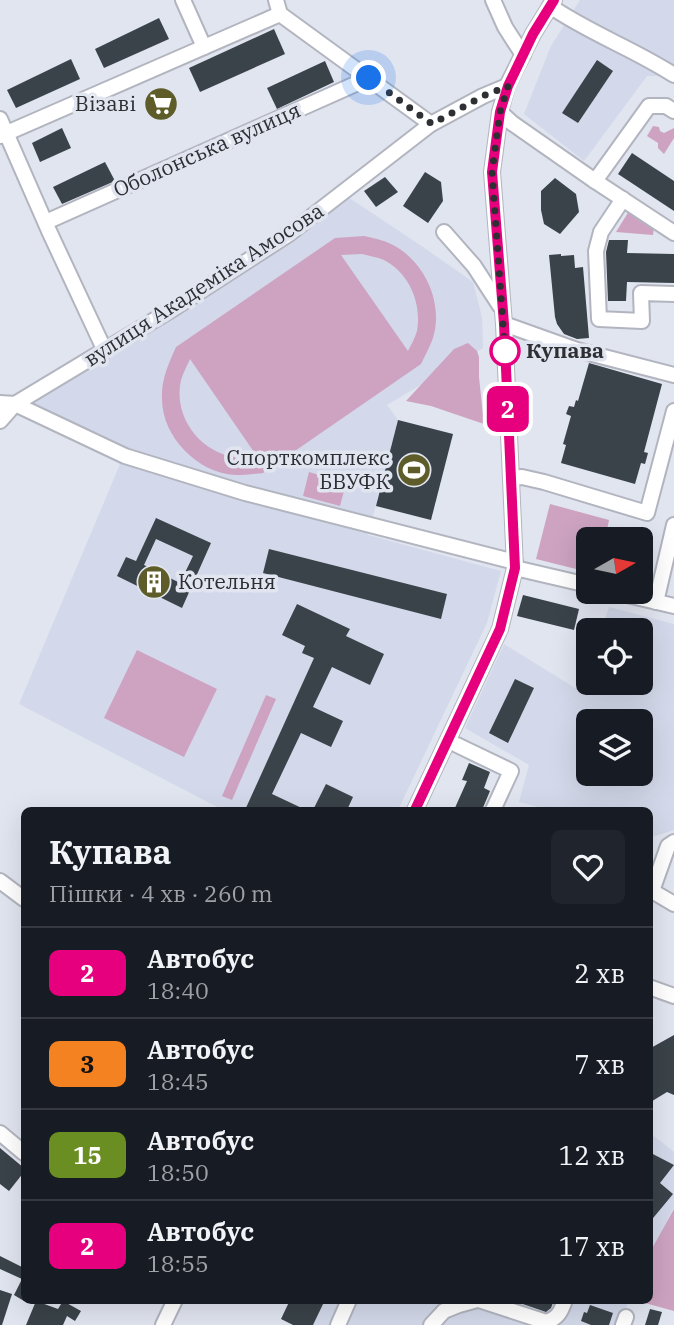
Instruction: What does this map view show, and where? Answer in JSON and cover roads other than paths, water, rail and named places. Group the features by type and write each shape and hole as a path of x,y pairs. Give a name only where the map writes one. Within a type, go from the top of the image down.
{"street":[{"path":"183,0 204,47"},
{"path":"493,0 505,27 523,55"},
{"path":"416,807 500,629 515,565 504,324 492,172 500,112 508,86 533,34 552,3 568,19 648,58 674,75"},
{"path":"3,135 204,47 278,7 432,124"},
{"name":"Оболонська вулиця","path":"46,222 369,78"},
{"name":"вулиця Академіка Амосова","path":"0,421 7,403 105,351 176,307 289,234 432,124 483,96 508,86"},
{"path":"595,181 649,106 666,106 674,111"},
{"path":"500,112 595,181 674,233"},
{"path":"0,118 3,135 105,351"},
{"path":"623,199 601,232 596,251 599,319 642,321 641,293 674,294"},
{"path":"444,232 474,266 502,308"},
{"path":"504,324 577,349 674,375"},
{"path":"7,403 125,456 245,493 576,582"},
{"path":"512,478 522,477 544,482 647,513 674,411"},
{"path":"656,602 671,548 674,525"},
{"path":"653,601 674,606"},
{"path":"457,745 511,772 494,807"},
{"path":"653,888 668,846 674,842"},
{"path":"0,881 21,897"},
{"path":"653,892 674,904"},
{"path":"653,988 674,996"},
{"path":"0,1133 21,1150"},
{"path":"163,1325 173,1304"},
{"path":"338,1325 347,1304"},
{"path":"431,1325 444,1311 463,1304"},
{"path":"490,1304 546,1322 561,1312 564,1304"}],"place":[{"name":"Візаві","path":"161,104"},
{"name":"Купава","path":"505,351"},
{"name":"Спорткомплекс БВУФК","path":"414,470"},
{"name":"Котельня","path":"154,582"}]}
